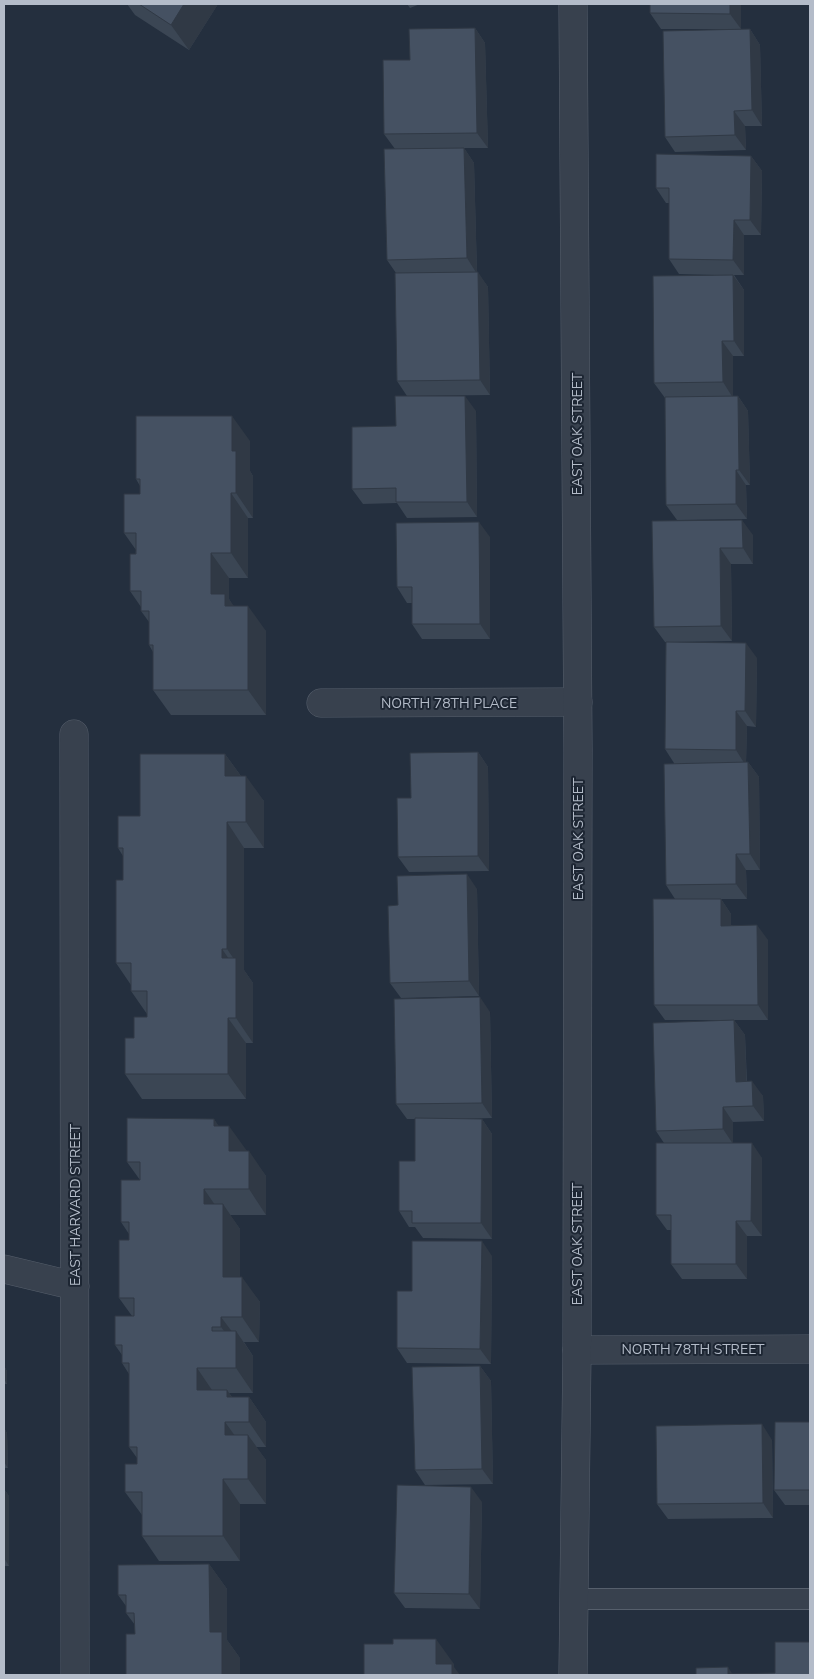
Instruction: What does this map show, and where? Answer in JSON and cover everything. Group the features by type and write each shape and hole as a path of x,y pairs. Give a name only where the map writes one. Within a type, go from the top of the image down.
{"street":[{"name":"EAST OAK STREET","path":"573,4 578,702 573,1675"},
{"name":"NORTH 78TH PLACE","path":"321,703 578,702"},
{"name":"EAST HARVARD STREET","path":"74,734 76,1675"},
{"path":"4,1269 75,1286"},
{"name":"NORTH 78TH STREET","path":"576,1350 810,1349"}],"lane":[{"path":"573,1599 810,1599"}],"building":[{"path":"139,4 184,4 171,25"},
{"path":"650,4 730,4 730,14 650,13"},
{"path":"475,28 477,133 384,134 383,60 410,60 409,29"},
{"path":"750,29 752,110 734,111 735,135 665,137 663,31"},
{"path":"464,148 467,258 387,260 384,149"},
{"path":"656,154 751,156 750,220 734,220 733,260 669,259 669,188 656,188"},
{"path":"478,272 480,380 397,381 395,273"},
{"path":"733,275 734,341 722,341 723,382 654,383 653,276"},
{"path":"395,396 465,396 467,502 396,502 396,488 352,489 352,427 396,426"},
{"path":"738,396 739,470 736,470 736,504 666,505 665,397"},
{"path":"136,416 232,416 232,451 236,451 236,493 231,493 231,553 211,553 211,594 225,594 225,606 248,606 248,690 153,690 153,645 149,645 149,611 141,611 141,591 130,591 130,554 136,554 136,533 124,533 124,494 140,494 140,479 136,479"},
{"path":"742,520 743,548 720,548 721,626 654,627 652,521"},
{"path":"479,522 480,624 412,624 412,587 397,587 396,523"},
{"path":"666,642 746,643 745,711 736,711 736,750 665,749"},
{"path":"478,752 478,856 398,857 397,798 411,798 410,753"},
{"path":"140,754 225,754 225,776 246,776 246,822 227,822 227,949 222,949 222,958 236,958 236,1018 228,1018 228,1074 125,1074 125,1038 134,1038 134,1017 147,1017 147,991 131,991 131,963 116,963 116,880 123,880 123,848 118,848 118,816 140,816"},
{"path":"748,762 750,854 736,854 736,884 666,885 664,764"},
{"path":"467,874 469,981 390,983 388,906 398,905 397,876"},
{"path":"653,899 721,899 721,926 757,925 758,1005 654,1005"},
{"path":"480,997 482,1103 396,1104 394,999"},
{"path":"734,1020 736,1082 752,1081 753,1106 723,1107 723,1129 656,1131 653,1023"},
{"path":"127,1118 214,1119 214,1126 229,1126 229,1151 249,1151 249,1189 204,1189 204,1204 223,1204 223,1277 242,1277 242,1317 221,1317 221,1327 212,1327 212,1331 236,1331 236,1368 197,1368 197,1390 227,1390 227,1397 249,1397 249,1422 225,1422 225,1435 248,1435 248,1479 223,1479 223,1536 142,1536 142,1492 125,1492 125,1464 137,1464 137,1447 129,1447 129,1363 122,1363 122,1345 115,1345 115,1316 134,1316 134,1298 119,1298 119,1240 129,1240 129,1222 121,1222 121,1180 140,1180 140,1162 127,1162"},
{"path":"415,1118 482,1119 481,1223 412,1223 412,1211 399,1211 399,1161 415,1161"},
{"path":"656,1143 752,1143 751,1221 736,1221 736,1264 671,1264 671,1215 656,1215"},
{"path":"412,1241 482,1241 480,1349 397,1348 397,1291 412,1291"},
{"path":"480,1366 482,1469 415,1470 412,1367"},
{"path":"775,1422 810,1422 810,1490 774,1490"},
{"path":"762,1424 763,1503 657,1504 656,1426"},
{"path":"397,1485 471,1487 469,1594 394,1593"},
{"path":"209,1564 210,1632 222,1632 222,1675 126,1675 126,1634 135,1634 134,1613 126,1613 126,1595 118,1595 118,1565"},
{"path":"393,1639 436,1639 436,1664 452,1664 452,1675 364,1675 364,1644 393,1644"},
{"path":"775,1642 810,1642 810,1675 696,1675 696,1668 728,1667 728,1674 775,1673"}]}
